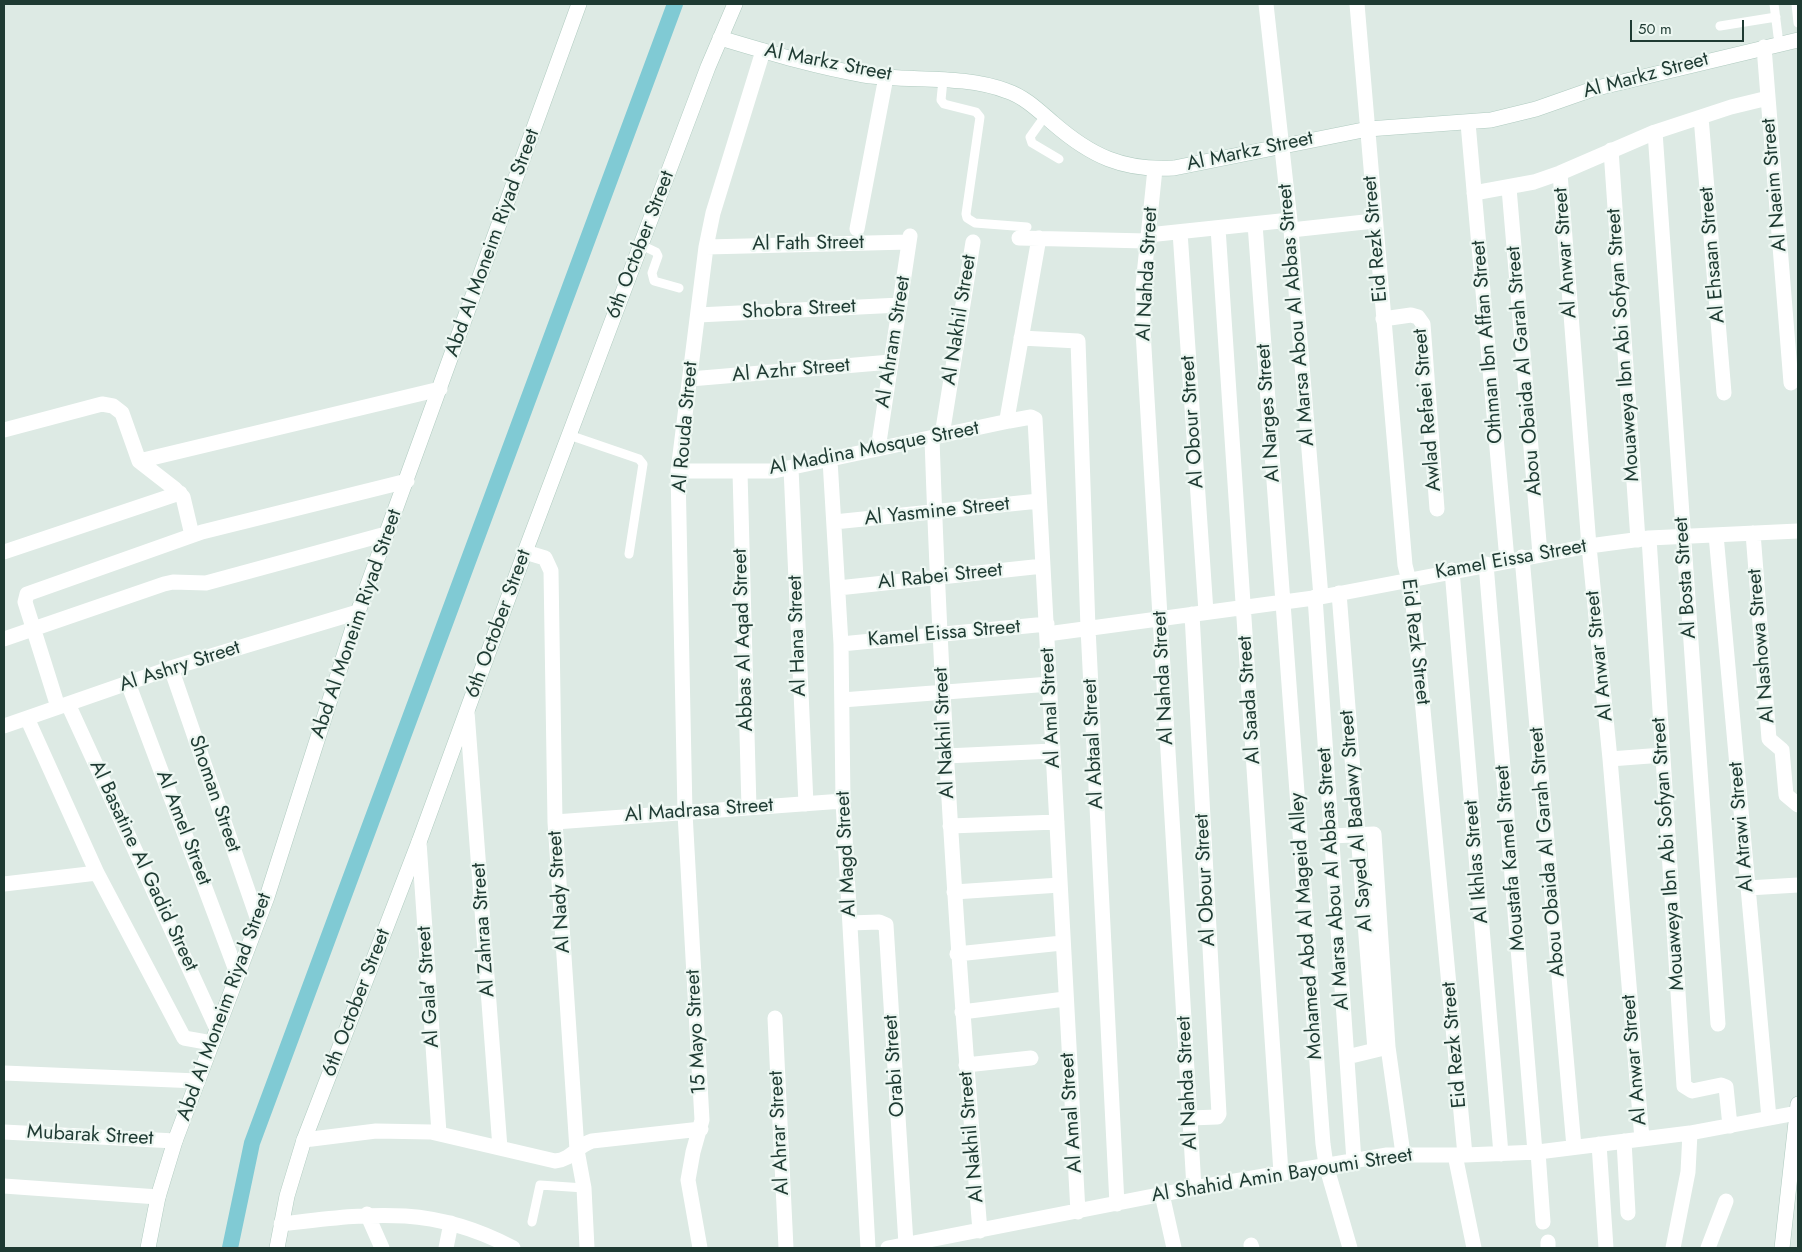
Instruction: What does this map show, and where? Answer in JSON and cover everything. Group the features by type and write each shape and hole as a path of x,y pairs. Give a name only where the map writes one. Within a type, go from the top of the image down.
{"street":[{"name":"Abd Al Moneim Riyad Street","path":"148,1248 158,1197 175,1141 258,920 358,612 579,4"},
{"name":"6th October Street","path":"277,1248 281,1224 304,1140 420,842 525,552 720,38 735,4"},
{"name":"Al Marsa Abou Al Abbas Street","path":"1266,4 1290,225 1318,597 1331,836 1354,1161"},
{"name":"Eid Rezk Street","path":"1357,4 1374,221 1405,565 1414,612 1460,1155 1474,1248"},
{"name":"Al Markz Street","path":"720,38 763,51 843,70 886,77 992,85 1027,101 1074,140 1095,153 1114,162 1154,169 1174,168 1368,129 1468,123 1514,116 1593,89 1798,40"},
{"name":"Al Naeim Street","path":"1772,46 1768,98 1794,352 1790,383"},
{"name":"Al Rouda Street","path":"685,812 678,470 706,246 713,213 763,51"},
{"path":"858,229 886,77"},
{"path":"1474,193 1510,188 1560,173 1655,132 1768,98"},
{"name":"Al Ehsaan Street","path":"1701,117 1724,393"},
{"name":"Othman Ibn Affan Street","path":"1468,123 1507,560"},
{"name":"Al Bosta Street","path":"1655,132 1718,1024"},
{"name":"Mouaweya Ibn Abi Sofyan Street","path":"1611,150 1663,755 1684,1086 1692,1091 1721,1085 1726,1087 1730,1126"},
{"name":"Al Nahda Street","path":"1154,169 1143,330 1194,1188"},
{"name":"Al Anwar Street","path":"1560,173 1589,546 1610,759 1642,1139"},
{"name":"Abou Obaida Al Garah Street","path":"1510,188 1540,554"},
{"path":"1023,232 1039,238 1148,238 1180,232 1255,224 1290,225 1374,221"},
{"name":"Al Narges Street","path":"1255,224 1282,602"},
{"name":"Al Saada Street","path":"1218,228 1281,1173"},
{"name":"Al Obour Street","path":"1180,232 1199,613 1219,1114 1216,1117 1190,1118"},
{"path":"1008,422 1039,238"},
{"name":"Al Fath Street","path":"706,246 910,239"},
{"name":"Al Ahram Street","path":"878,449 910,239"},
{"name":"Al Nakhil Street","path":"973,242 943,429 932,438 939,634 957,954 980,1231"},
{"name":"Shobra Street","path":"698,315 900,305"},
{"name":"Awlad Refaei Street","path":"1383,319 1411,315 1418,317 1423,324 1437,509"},
{"name":"Al Abtaal Street","path":"1021,338 1075,339 1078,341 1088,628 1117,1204"},
{"name":"Al Azhr Street","path":"690,379 891,362"},
{"path":"139,461 440,389"},
{"path":"4,430 108,404 118,408 122,413 139,461 180,493 192,535"},
{"name":"Al Amal Street","path":"1008,422 1030,417 1035,418 1078,1212"},
{"name":"Al Madina Mosque Street","path":"678,470 740,472 791,468 1008,422"},
{"name":"Al Magd Street","path":"830,460 841,644 843,800 868,1248"},
{"name":"Al Hana Street","path":"791,468 806,804"},
{"name":"Abbas Al Aqad Street","path":"740,472 749,808"},
{"name":"Al Basatine Al Gadid Street","path":"215,1036 63,705 34,629 25,602 25,596 29,592 192,535 407,481"},
{"path":"4,552 180,493"},
{"name":"Al Yasmine Street","path":"834,522 1040,501"},
{"name":"Kamel Eissa Street","path":"841,644 939,634 1088,628 1318,597 1408,578 1589,546 1684,536 1798,531"},
{"name":"Al Nashowa Street","path":"1753,533 1769,739 1771,743 1781,748 1786,795 1797,800"},
{"path":"4,640 164,584 173,582 206,583 386,534"},
{"name":"Al Atrawi Street","path":"1716,535 1768,1118"},
{"name":"Al Nady Street","path":"525,552 541,556 551,566 555,822 577,1150 584,1188 587,1248"},
{"name":"Abou Obaida Al Garah Street","path":"1522,558 1574,1147"},
{"name":"Moustafa Kamel Street","path":"1486,564 1543,1222"},
{"name":"Al Rabei Street","path":"838,588 1043,566"},
{"name":"Al Ikhlas Street","path":"1452,570 1501,1154"},
{"name":"Al Sayed Al Badawy Street","path":"1339,593 1358,834"},
{"name":"Mohamed Abd Al Mageid Alley","path":"1282,602 1323,1144 1326,1165 1350,1248"},
{"name":"Al Ashry Street","path":"4,726 171,668 358,612"},
{"name":"Shoman Street","path":"171,668 258,920"},
{"name":"Al Amel Street","path":"128,683 237,973"},
{"path":"842,700 1050,684"},
{"name":"Al Zahraa Street","path":"467,712 500,1148"},
{"path":"27,718 97,873 184,1038 215,1036"},
{"path":"946,756 1054,752"},
{"path":"1610,759 1663,755"},
{"name":"Al Madrasa Street","path":"555,822 843,800"},
{"name":"15 Mayo Street","path":"685,812 701,1129 692,1152 688,1180 694,1247"},
{"path":"950,826 1057,822"},
{"path":"1331,836 1374,834 1382,1048 1403,1154"},
{"name":"Al Gala' Street","path":"420,842 439,1133"},
{"path":"4,884 97,873"},
{"path":"954,892 1060,885"},
{"path":"1748,888 1798,885"},
{"name":"Orabi Street","path":"850,923 879,922 886,926 906,1244"},
{"path":"957,954 1062,943"},
{"path":"962,1012 1065,999"},
{"name":"Al Ahrar Street","path":"775,1018 786,1248"},
{"path":"1347,1057 1382,1048"},
{"path":"966,1065 1031,1058"},
{"path":"4,1073 198,1081"},
{"path":"1782,1248 1798,1108"},
{"name":"Al Shahid Amin Bayoumi Street","path":"888,1248 906,1244 964,1241 980,1231 1162,1194 1326,1165 1403,1154 1460,1155 1537,1152 1690,1133 1768,1118 1798,1108"},
{"path":"304,1140 376,1131 439,1133 555,1161 571,1156 592,1141 701,1129"},
{"name":"Mubarak Street","path":"4,1132 175,1141"},
{"path":"1673,1248 1688,1172 1690,1133"},
{"path":"1624,1141 1628,1213"},
{"path":"1599,1144 1606,1248"},
{"path":"4,1186 158,1197"},
{"path":"1162,1194 1174,1248"},
{"path":"1708,1248 1726,1201"},
{"path":"281,1224 367,1214 394,1214 451,1223 513,1248"},
{"path":"367,1214 382,1248"},
{"path":"446,1248 451,1223"}],"lane":[{"path":"1772,46 1776,17 1774,4"},
{"path":"1796,4 1798,22"},
{"path":"1720,26 1776,17"},
{"path":"944,80 941,100 944,104 976,112 980,117 967,218 975,223 1023,232"},
{"path":"1045,116 1030,137 1032,143 1059,159"},
{"path":"641,245 656,252 658,256 652,272 654,281 679,288"},
{"path":"569,435 639,459 643,464 629,554"},
{"path":"532,1222 540,1185 584,1188"}],"waterway":[{"path":"230,1248 252,1143 675,4"}]}
